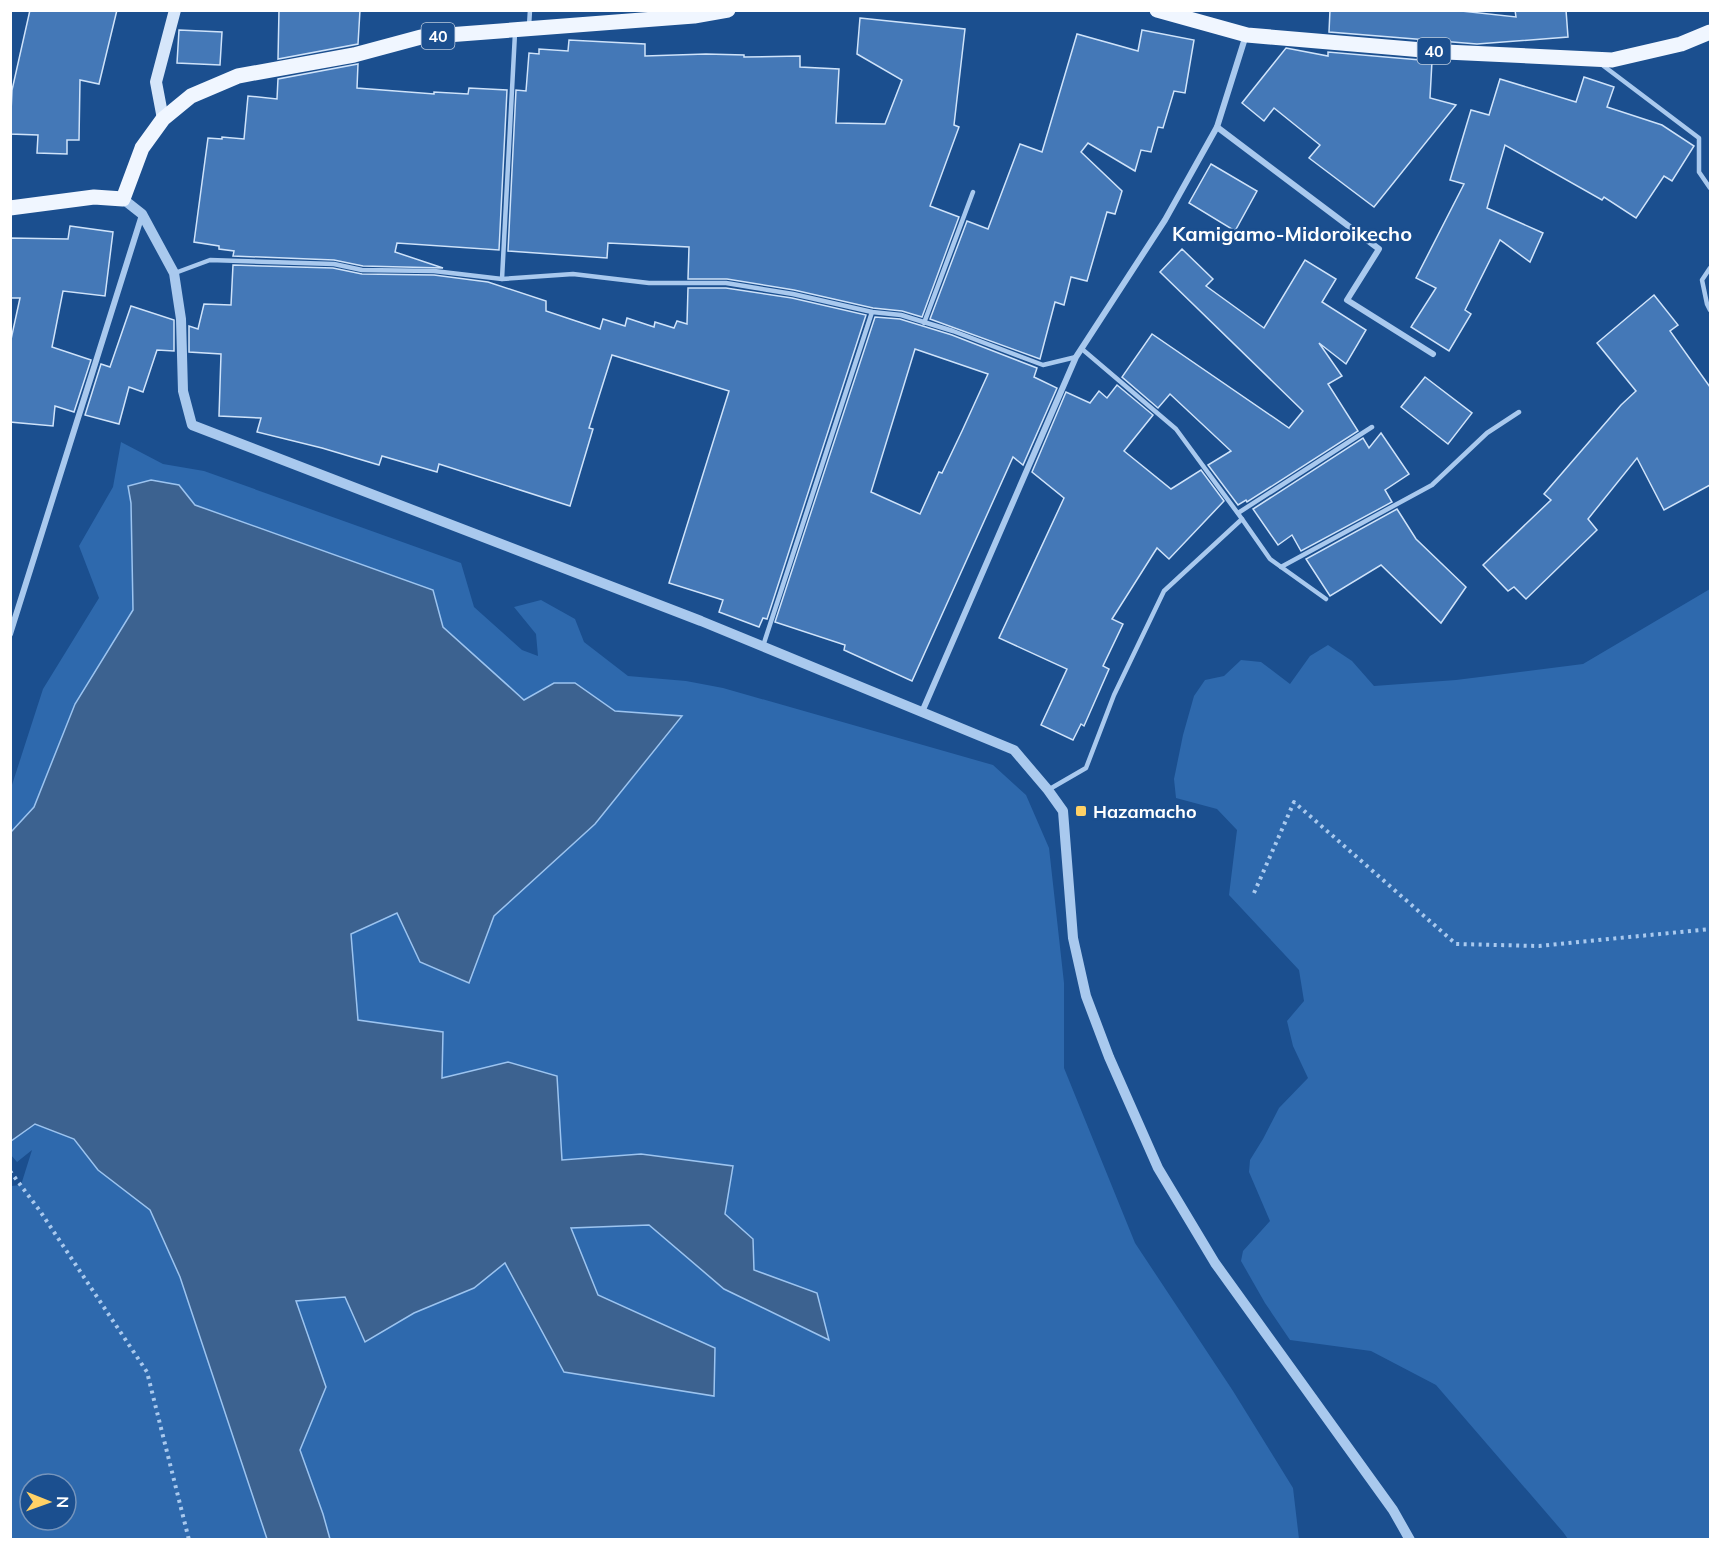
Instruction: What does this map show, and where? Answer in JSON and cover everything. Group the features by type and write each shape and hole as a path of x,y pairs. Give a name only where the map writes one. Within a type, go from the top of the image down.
{"main road":[{"path":"163,118 156,82 175,10"},
{"name":"40","path":"123,199 142,148 163,118 191,96 237,76 354,55 421,37 694,16 728,10"},
{"name":"40","path":"1157,10 1247,35 1446,52 1612,60 1681,44 1710,32"},
{"path":"10,208 94,197 123,199"}],"street":[{"path":"922,712 1076,357 1165,220 1217,127 1247,35"},
{"path":"1217,127 1379,249 1347,300 1433,354"},
{"path":"123,199 142,214 174,273 181,320 183,391 192,424 763,647 1014,750 1064,811 1073,938 1086,996 1109,1057 1158,1168 1215,1263 1393,1510 1410,1539"},
{"path":"10,634 142,214"}],"lane":[{"path":"502,279 522,30 530,10"},
{"path":"1594,59 1699,138 1699,172 1710,188"},
{"path":"924,323 973,192"},
{"path":"174,273 210,260 334,264 362,270 434,271 502,279 573,274 649,283 726,283 793,294 872,312 901,315 1042,365 1076,357"},
{"path":"1710,268 1702,280 1710,310"},
{"path":"763,647 872,312"},
{"path":"1082,349 1176,429 1270,559 1326,599"},
{"path":"1281,567 1432,485 1487,433 1519,412"},
{"path":"1238,513 1371,427"},
{"path":"1048,790 1086,768 1114,695 1164,591 1242,519"}],"path":[{"path":"1254,894 1294,802 1456,944 1539,946 1710,929"},
{"path":"10,1171 40,1211 147,1372 189,1539"}],"shaded area":[{"path":"121,442 163,464 204,471 461,563 474,607 522,650 538,656 536,634 514,607 541,600 575,619 584,642 628,676 686,681 723,688 993,765 1026,795 1049,848 1064,983 1064,1068 1135,1243 1233,1391 1293,1488 1299,1539 330,1539 300,1450 326,1387 295,1301 345,1297 365,1342 414,1313 474,1288 505,1263 564,1371 715,1348 598,1295 571,1228 649,1225 724,1289 816,1293 754,1270 753,1239 725,1214 641,1154 562,1160 508,1062 441,1078 443,1032 358,1020 351,934 397,913 420,962 469,983 494,916 595,824 682,717 615,711 575,683 554,683 524,700 443,627 433,590 195,505 178,485 129,486 133,610 75,704 34,807 11,832 11,788 43,689 99,598 79,546 113,487"},
{"path":"151,480 179,485 195,505 433,590 443,627 524,700 554,683 575,683 615,711 682,716 595,824 494,916 469,983 420,962 397,913 351,934 358,1020 443,1032 442,1078 508,1062 557,1076 562,1160 641,1154 733,1166 725,1214 753,1239 754,1270 817,1293 829,1340 724,1289 649,1225 571,1228 598,1295 715,1348 714,1396 564,1372 505,1263 474,1288 414,1313 365,1342 345,1297 296,1301 326,1387 300,1450 330,1539 267,1539 180,1277 150,1210 98,1170 74,1139 35,1124 11,1141 11,832 34,807 75,704 133,610 131,503 128,486"},
{"path":"1710,589 1710,1539 1568,1539 1436,1385 1371,1351 1290,1340 1241,1261 1243,1251 1270,1221 1249,1172 1250,1160 1279,1108 1308,1078 1293,1046 1287,1021 1304,1001 1299,970 1229,895 1237,830 1217,809 1176,798 1174,779 1194,696 1205,680 1224,676 1241,660 1261,662 1290,684 1310,656 1328,645 1352,661 1374,686 1456,680 1583,664"},
{"path":"35,1124 74,1139 98,1170 150,1210 180,1277 267,1539 11,1539 11,1186 21,1185 32,1150 17,1162 11,1155 11,1141"}],"building":[{"path":"30,10 117,10 99,84 80,80 79,140 67,140 67,154 37,153 38,135 10,134 12,90"},
{"path":"279,10 360,10 358,44 278,59"},
{"path":"1330,10 1452,10 1516,17 1515,10 1566,10 1568,37 1477,44 1329,32"},
{"path":"860,18 965,29 954,125 959,127 930,206 959,217 922,317 902,311 873,308 794,290 727,279 688,279 689,247 608,243 607,258 508,251 516,90 526,91 529,53 539,54 539,49 568,51 569,40 645,44 645,56 706,54 744,55 744,57 800,56 800,67 839,69 836,123 885,124 902,80 857,54"},
{"path":"179,30 222,32 220,65 177,63"},
{"path":"1142,30 1194,40 1185,93 1174,91 1163,128 1158,127 1151,152 1141,150 1135,171 1088,143 1081,152 1122,191 1115,214 1107,212 1087,281 1071,277 1064,305 1055,302 1040,359 930,319 967,221 988,229 1020,144 1042,152 1077,34 1138,51"},
{"path":"1286,48 1328,56 1328,52 1432,61 1430,98 1456,105 1374,207 1309,158 1320,145 1274,108 1264,121 1242,103"},
{"path":"358,64 357,88 434,94 434,92 468,94 469,88 507,90 499,250 397,243 395,252 443,268 363,266 334,260 233,256 234,251 194,242 208,138 244,139 248,96 277,99 278,79"},
{"path":"1584,77 1614,87 1607,107 1662,125 1694,146 1672,181 1664,176 1636,218 1604,197 1602,200 1505,145 1487,208 1543,233 1530,262 1500,240 1465,310 1471,314 1449,351 1411,327 1436,288 1416,278 1464,184 1450,180 1471,110 1489,115 1500,79 1576,102"},
{"path":"1211,164 1257,191 1235,231 1189,203"},
{"path":"70,226 113,232 105,296 63,291 52,347 91,360 74,412 55,406 53,426 10,422 10,344 20,298 10,298 10,238 68,239"},
{"path":"1182,249 1213,279 1206,286 1264,328 1305,260 1336,279 1322,302 1366,330 1346,364 1319,343 1342,376 1328,384 1358,431 1247,502 1246,500 1238,505 1208,465 1231,451 1170,394 1158,408 1122,377 1152,334 1289,428 1303,411 1160,272"},
{"path":"233,265 333,268 362,274 434,275 488,282 546,301 546,311 600,329 603,319 625,326 627,318 654,327 655,322 674,328 677,321 687,324 688,288 726,288 792,298 866,315 767,619 763,618 759,627 719,612 723,600 669,583 729,391 612,355 589,428 593,429 570,506 439,464 437,472 382,456 379,465 257,432 261,418 219,416 221,354 189,352 189,326 198,329 204,304 231,305"},
{"path":"1654,295 1678,325 1670,331 1710,387 1710,485 1664,510 1637,458 1588,519 1597,530 1526,599 1514,587 1508,591 1483,565 1551,500 1544,494 1621,405 1636,391 1597,343"},
{"path":"131,306 174,320 174,351 157,350 143,392 129,387 119,424 85,415 101,364 110,367"},
{"path":"875,317 900,319 952,335 1037,368 1034,377 1057,388 1023,465 1013,457 912,681 844,650 845,645 775,622","holes":["915,349 988,374 942,473 939,472 920,514 871,492"]},
{"path":"1425,377 1472,413 1448,444 1401,407"},
{"path":"1117,385 1153,415 1124,451 1171,489 1201,470 1224,501 1169,559 1157,548 1112,619 1123,624 1103,666 1109,669 1084,726 1081,724 1073,740 1041,725 1067,669 999,638 1064,498 1032,472 1066,392 1090,403 1099,391 1107,398"},
{"path":"1381,433 1409,474 1385,490 1392,502 1301,551 1292,535 1278,545 1253,509 1363,438 1369,448"},
{"path":"1397,509 1416,539 1466,587 1441,623 1381,565 1330,596 1306,559"}],"place":[{"name":"Hazamacho","path":"1081,811"}],"district":[{"name":"Kamigamo-Midoroikecho","path":"1292,233"}]}
